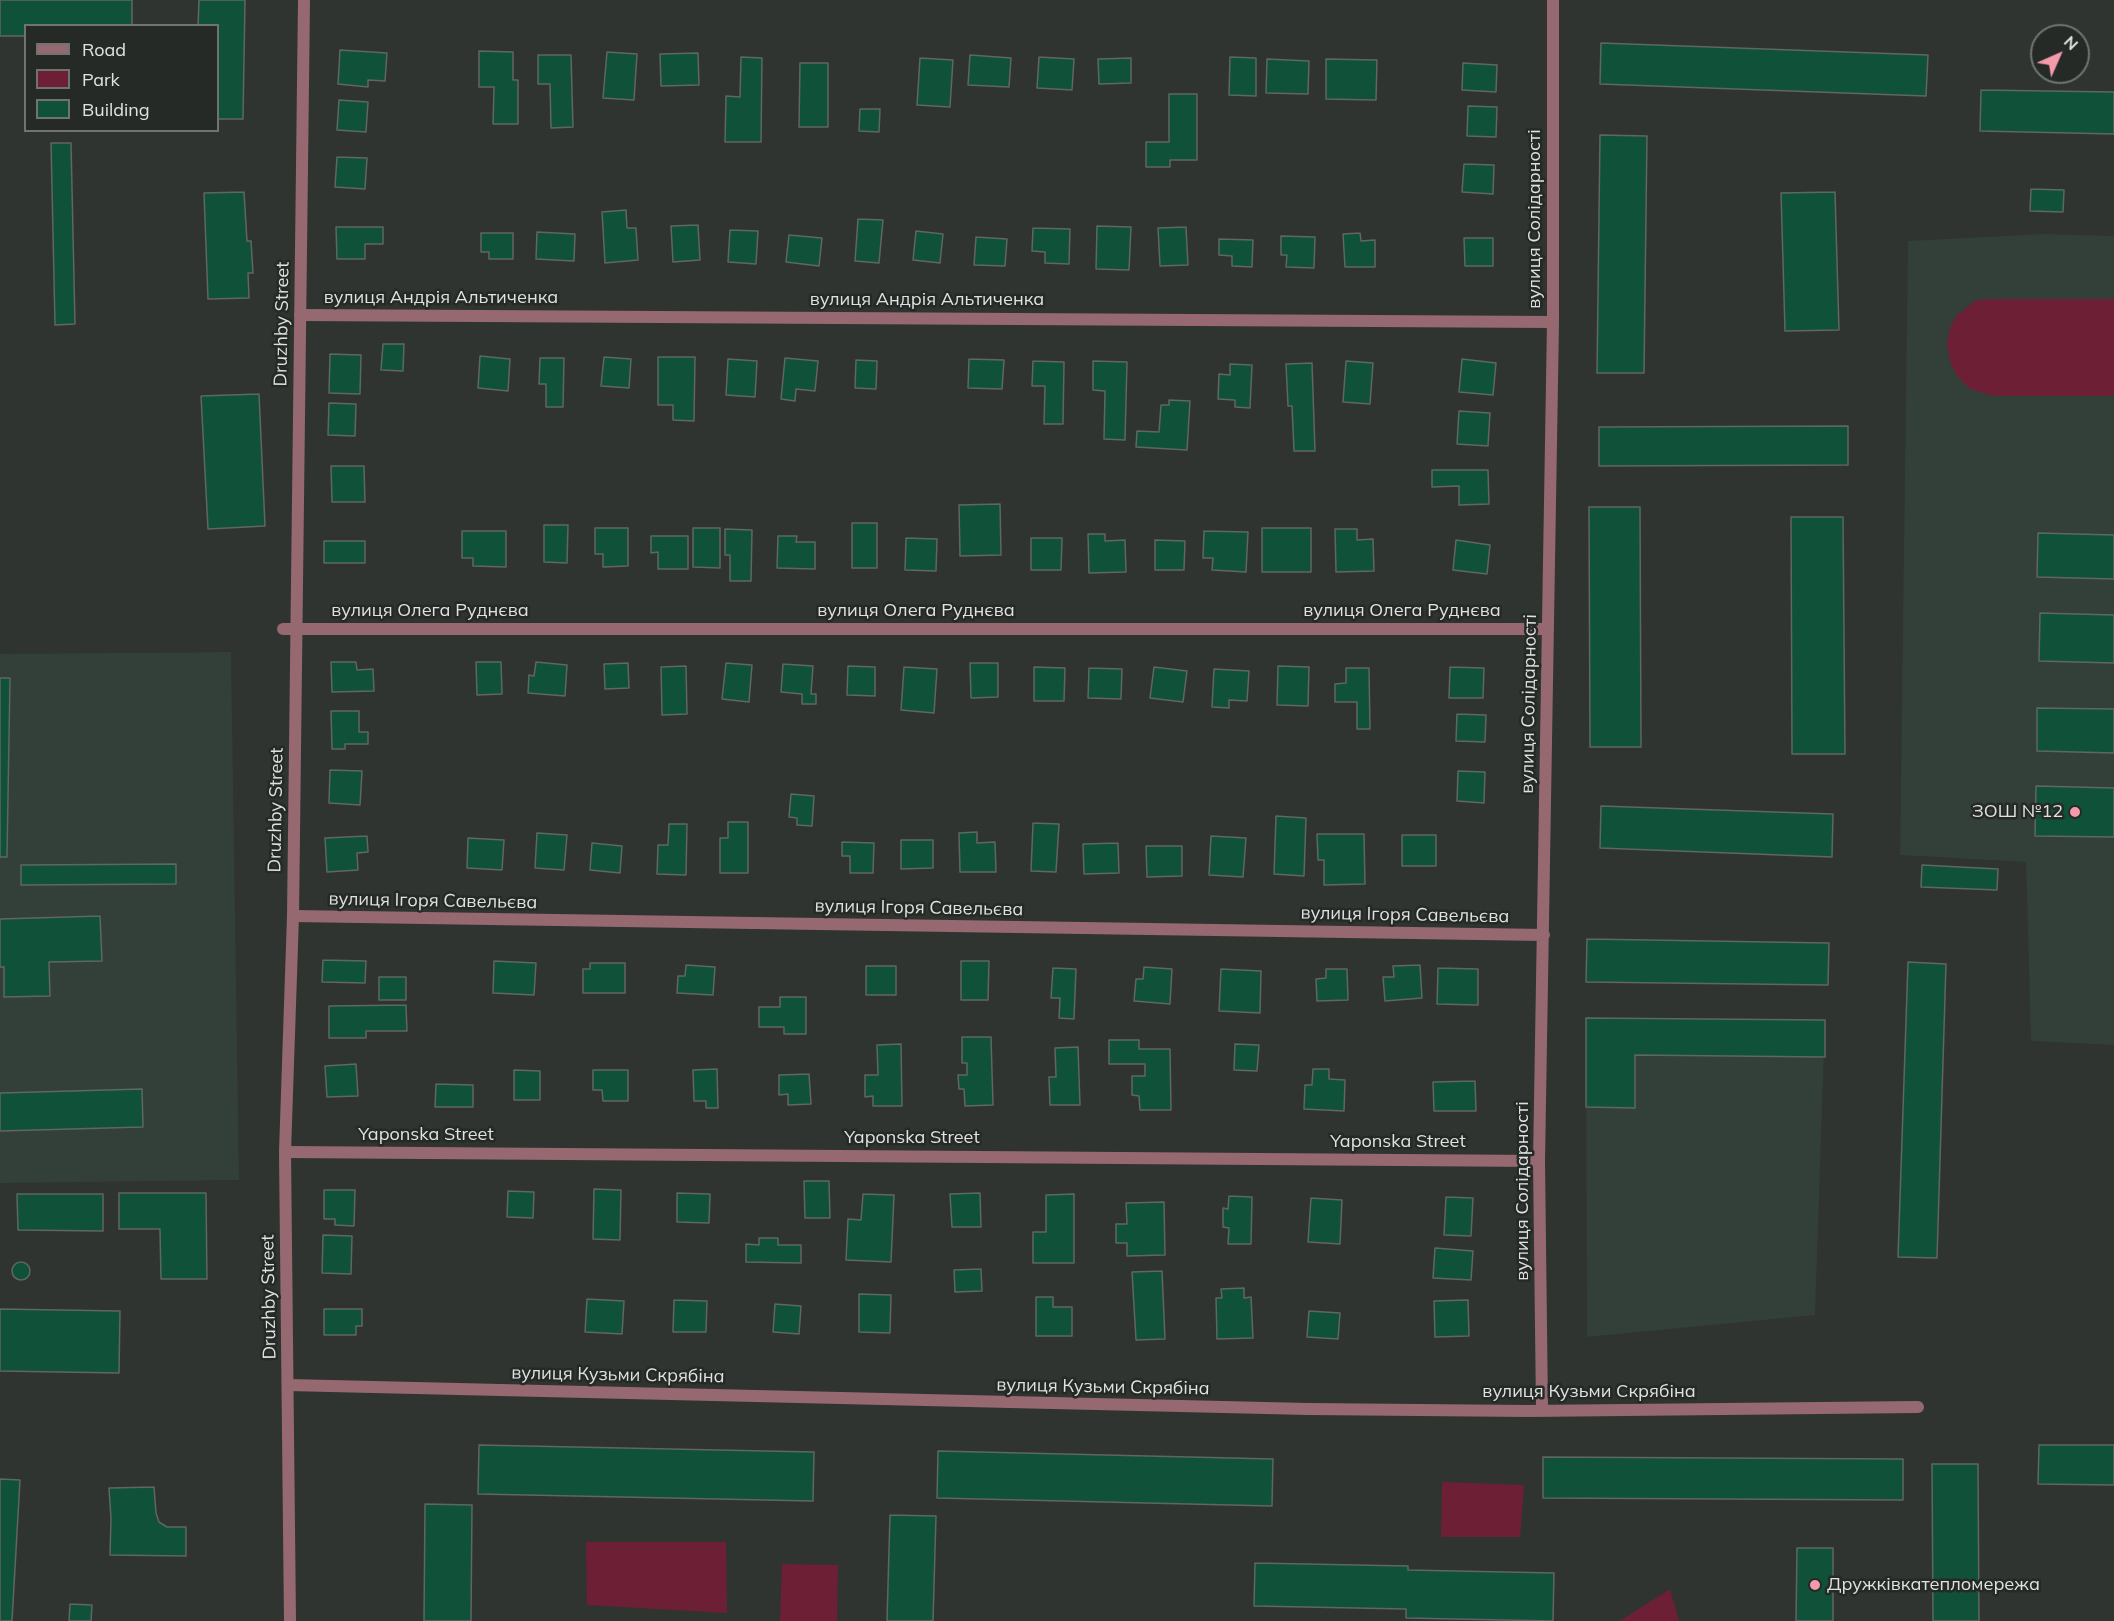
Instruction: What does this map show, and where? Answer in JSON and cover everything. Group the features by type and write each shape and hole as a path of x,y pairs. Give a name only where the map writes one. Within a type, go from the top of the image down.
{"street":[{"name":"Druzhby Street","path":"290,1621 285,1152 293,916 304,0"},
{"name":"вулиця Солідарності","path":"1542,1409 1539,1161 1553,322 1553,0"},
{"name":"вулиця Андрія Альтиченка","path":"300,315 1553,322"},
{"name":"вулиця Олега Руднєва","path":"283,629 1548,629"},
{"name":"вулиця Ігоря Савельєва","path":"293,916 1544,935"},
{"name":"Yaponska Street","path":"285,1152 1539,1161"},
{"name":"вулиця Кузьми Скрябіна","path":"288,1384 1308,1409 1528,1412 1918,1407"}],"shaded area":[{"path":"2042,234 2114,236 2114,1045 2031,1041 2026,862 1900,855 1908,241"},
{"path":"231,652 239,1180 0,1183 0,654"},
{"path":"1586,1018 1825,1020 1815,1315 1587,1337"}],"green space":[{"path":"2114,299 2114,396 1994,396 1970,389 1957,376 1950,362 1947,344 1950,327 1957,315 1976,300"},
{"path":"1442,1482 1524,1485 1520,1537 1441,1537"},
{"path":"586,1542 726,1542 727,1613 587,1605"},
{"path":"782,1564 838,1565 837,1621 780,1621"},
{"path":"1670,1589 1679,1621 1620,1621"}],"building":[{"path":"0,0 132,0 132,24 24,24 24,36 0,36"},
{"path":"199,0 245,0 243,119 219,119 219,24 198,24"},
{"path":"1601,43 1928,55 1926,96 1600,84"},
{"path":"340,50 387,53 385,81 368,80 368,87 338,84"},
{"path":"479,51 513,52 513,80 518,80 518,124 493,124 494,87 479,87"},
{"path":"607,52 637,54 634,100 603,98"},
{"path":"698,53 699,85 661,86 660,54"},
{"path":"538,55 571,55 573,127 551,128 550,84 538,84"},
{"path":"970,55 1011,58 1009,87 968,85"},
{"path":"741,57 762,58 761,142 725,142 726,96 740,97"},
{"path":"1039,57 1074,59 1072,90 1037,88"},
{"path":"1230,57 1256,58 1256,96 1229,95"},
{"path":"920,58 953,60 950,107 917,105"},
{"path":"1131,58 1131,83 1099,84 1098,59"},
{"path":"1267,59 1309,61 1308,94 1266,93"},
{"path":"1326,59 1377,60 1376,100 1326,99"},
{"path":"800,63 828,63 828,127 799,127"},
{"path":"1463,63 1497,65 1496,92 1462,90"},
{"path":"1981,90 2114,92 2114,134 1980,131"},
{"path":"1169,94 1197,94 1197,160 1170,160 1170,167 1146,167 1146,142 1169,142"},
{"path":"339,100 368,102 366,132 337,130"},
{"path":"1468,106 1497,107 1496,137 1467,136"},
{"path":"860,109 880,109 879,132 859,131"},
{"path":"1600,135 1647,136 1644,373 1597,373"},
{"path":"51,143 71,143 75,324 55,325"},
{"path":"337,157 367,158 365,189 335,187"},
{"path":"1464,164 1494,165 1493,194 1462,192"},
{"path":"2031,189 2064,190 2063,212 2030,211"},
{"path":"244,192 247,241 251,241 253,273 248,273 249,298 208,299 204,193"},
{"path":"1835,192 1839,330 1785,331 1781,193"},
{"path":"626,210 627,228 636,228 638,260 605,263 602,212"},
{"path":"858,219 883,220 879,263 855,261"},
{"path":"698,225 700,260 673,262 671,226"},
{"path":"1097,226 1131,227 1129,270 1096,269"},
{"path":"336,227 383,227 383,244 365,244 365,259 337,259"},
{"path":"1186,227 1188,265 1160,266 1158,228"},
{"path":"1033,228 1070,229 1069,264 1045,263 1045,252 1032,251"},
{"path":"730,230 758,231 756,264 728,262"},
{"path":"916,231 943,234 940,263 913,260"},
{"path":"537,232 575,234 574,261 536,259"},
{"path":"481,233 513,233 513,259 489,259 489,252 481,252"},
{"path":"1360,233 1361,241 1375,240 1375,267 1345,267 1343,234"},
{"path":"789,235 822,238 819,266 786,262"},
{"path":"1281,236 1315,237 1314,268 1286,267 1287,255 1281,255"},
{"path":"976,237 1007,239 1005,266 974,265"},
{"path":"1464,238 1493,238 1493,266 1465,266"},
{"path":"1219,239 1253,240 1252,267 1232,266 1232,256 1219,255"},
{"path":"383,344 404,344 403,371 381,370"},
{"path":"330,354 361,355 360,394 329,393"},
{"path":"480,356 510,359 508,391 478,388"},
{"path":"604,357 631,359 629,388 601,386"},
{"path":"658,357 695,357 694,421 673,420 673,405 658,405"},
{"path":"540,358 564,358 563,407 546,407 546,384 539,384"},
{"path":"785,358 818,361 815,391 796,389 795,401 781,399"},
{"path":"728,359 757,361 755,397 726,395"},
{"path":"969,359 1004,360 1002,389 968,388"},
{"path":"1462,359 1496,363 1493,395 1459,392"},
{"path":"856,360 877,361 876,389 855,388"},
{"path":"1033,361 1064,362 1063,424 1044,424 1045,386 1032,386"},
{"path":"1093,361 1127,362 1125,440 1104,439 1105,391 1093,390"},
{"path":"1346,361 1373,363 1370,404 1343,402"},
{"path":"1312,363 1315,451 1294,451 1292,406 1288,406 1286,364"},
{"path":"1230,364 1252,365 1250,408 1235,407 1235,400 1218,399 1219,374 1230,375"},
{"path":"259,394 265,526 208,529 201,396"},
{"path":"1169,400 1190,401 1187,450 1136,447 1137,431 1159,432 1161,405 1169,405"},
{"path":"329,403 356,404 355,436 328,435"},
{"path":"1459,411 1490,413 1488,446 1457,444"},
{"path":"1848,426 1848,465 1599,466 1599,427"},
{"path":"331,466 364,466 365,502 332,502"},
{"path":"1432,470 1488,470 1489,504 1459,505 1459,486 1432,487"},
{"path":"1000,504 1001,555 960,556 959,505"},
{"path":"1589,507 1640,507 1641,747 1590,747"},
{"path":"1791,517 1843,517 1845,754 1792,754"},
{"path":"852,523 877,523 877,568 852,568"},
{"path":"544,525 568,525 567,563 544,562"},
{"path":"595,528 628,528 628,566 603,567 603,554 595,554"},
{"path":"693,528 720,528 720,568 693,567"},
{"path":"1262,528 1311,528 1311,572 1262,572"},
{"path":"725,529 752,530 751,581 730,581 730,555 725,555"},
{"path":"1335,529 1357,529 1357,540 1373,539 1374,571 1336,572"},
{"path":"462,531 506,531 506,567 473,566 473,558 462,558"},
{"path":"1204,531 1248,532 1246,572 1212,570 1213,558 1203,558"},
{"path":"2038,533 2114,535 2114,579 2037,577"},
{"path":"1088,534 1105,534 1105,541 1125,540 1126,572 1089,573"},
{"path":"651,536 688,536 688,569 658,569 658,552 651,553"},
{"path":"778,536 797,536 796,542 815,542 815,569 777,568"},
{"path":"906,538 937,539 936,571 905,570"},
{"path":"1031,538 1062,538 1061,570 1031,570"},
{"path":"1155,540 1185,541 1184,570 1155,570"},
{"path":"1456,540 1490,545 1487,574 1453,570"},
{"path":"324,541 365,541 365,563 324,563"},
{"path":"2040,613 2114,615 2114,663 2039,661"},
{"path":"331,662 356,662 357,670 373,669 374,691 332,692"},
{"path":"476,662 501,662 502,694 477,695"},
{"path":"536,662 567,665 565,696 528,693 529,675 534,676"},
{"path":"628,663 629,688 605,689 604,664"},
{"path":"726,663 752,665 749,702 722,699"},
{"path":"970,663 998,663 998,697 971,698"},
{"path":"783,664 813,666 811,694 816,694 816,704 802,704 802,694 781,692"},
{"path":"686,666 687,714 662,715 661,667"},
{"path":"848,666 875,667 875,696 847,695"},
{"path":"1278,666 1309,667 1308,706 1277,705"},
{"path":"904,667 937,669 934,713 901,710"},
{"path":"1034,667 1065,668 1064,701 1034,701"},
{"path":"1154,667 1187,671 1183,702 1150,698"},
{"path":"1450,667 1484,668 1483,698 1449,698"},
{"path":"1089,668 1122,669 1121,699 1088,698"},
{"path":"1346,668 1369,668 1370,729 1357,729 1357,702 1335,702 1335,684 1346,683"},
{"path":"1214,669 1249,671 1247,701 1229,700 1229,708 1212,707"},
{"path":"0,678 10,678 7,857 0,857"},
{"name":"ЗОШ №12","path":"2037,708 2114,709 2114,753 2037,751"},
{"path":"331,711 359,711 359,732 368,732 368,744 345,744 345,749 332,749"},
{"path":"1457,714 1486,715 1485,742 1456,741"},
{"path":"330,770 362,771 360,805 329,803"},
{"path":"1458,771 1485,772 1484,803 1457,801"},
{"name":"ЗОШ №12","path":"2036,786 2114,788 2114,837 2035,836"},
{"path":"791,794 814,796 812,826 797,825 797,818 789,817"},
{"path":"1601,806 1833,814 1832,857 1600,848"},
{"path":"1276,816 1306,818 1304,876 1274,874"},
{"path":"728,822 748,822 748,873 720,873 720,838 728,838"},
{"path":"1033,823 1059,824 1056,872 1031,871"},
{"path":"669,824 687,824 686,875 657,874 658,845 668,845"},
{"path":"977,832 977,843 995,842 996,872 960,872 959,833"},
{"path":"537,833 567,835 564,870 535,868"},
{"path":"1317,834 1364,834 1365,884 1324,885 1324,860 1318,860"},
{"path":"1402,835 1436,835 1436,866 1402,866"},
{"path":"367,836 368,852 357,853 358,870 327,872 325,838"},
{"path":"1211,836 1246,838 1243,877 1209,875"},
{"path":"468,838 504,840 502,870 467,868"},
{"path":"901,840 933,840 933,868 901,869"},
{"path":"842,842 874,843 873,873 850,873 850,856 842,856"},
{"path":"592,843 622,846 620,873 590,870"},
{"path":"1118,843 1119,873 1084,874 1083,844"},
{"path":"1146,846 1182,846 1182,876 1147,877"},
{"path":"176,864 176,884 21,885 21,865"},
{"path":"1922,865 1998,869 1997,890 1921,887"},
{"path":"100,916 102,961 49,962 50,996 4,997 4,967 0,967 0,919"},
{"path":"1587,939 1829,943 1828,985 1586,982"},
{"path":"323,960 366,961 365,983 322,982"},
{"path":"494,961 536,963 534,995 493,993"},
{"path":"961,961 989,961 988,1000 961,1000"},
{"path":"1908,962 1946,964 1937,1258 1898,1257"},
{"path":"590,963 625,963 625,993 583,993 583,969 590,969"},
{"path":"686,965 715,967 713,995 677,993 678,976 685,976"},
{"path":"1420,965 1422,998 1385,1001 1383,977 1394,977 1393,966"},
{"path":"866,966 896,966 896,995 866,995"},
{"path":"1144,967 1172,969 1170,1004 1134,1001 1136,979 1143,979"},
{"path":"1053,968 1076,969 1074,1019 1059,1018 1060,998 1051,998"},
{"path":"1438,968 1478,969 1478,1005 1437,1004"},
{"path":"1221,969 1261,971 1260,1013 1219,1011"},
{"path":"1326,969 1347,969 1348,1000 1317,1001 1316,979 1326,978"},
{"path":"379,977 406,977 406,1000 379,1000"},
{"path":"780,997 806,997 806,1034 784,1034 784,1027 759,1027 759,1007 780,1007"},
{"path":"406,1005 407,1031 366,1031 366,1038 329,1038 329,1006"},
{"path":"1586,1018 1825,1020 1825,1057 1635,1055 1635,1108 1586,1107"},
{"path":"962,1037 991,1037 993,1105 965,1106 964,1089 959,1089 958,1075 967,1075 967,1063 962,1063"},
{"path":"1109,1040 1139,1040 1139,1049 1170,1049 1171,1110 1140,1110 1139,1096 1132,1095 1132,1076 1145,1076 1145,1064 1109,1064"},
{"path":"901,1044 902,1106 873,1106 873,1096 865,1097 865,1075 878,1075 877,1045"},
{"path":"1235,1044 1259,1045 1257,1071 1234,1070"},
{"path":"1078,1047 1080,1105 1050,1105 1049,1077 1056,1077 1055,1048"},
{"path":"356,1064 358,1096 327,1097 325,1066"},
{"path":"717,1069 718,1108 706,1108 706,1101 694,1101 693,1070"},
{"path":"1313,1069 1329,1069 1329,1079 1345,1080 1344,1111 1304,1109 1305,1085 1312,1085"},
{"path":"514,1070 540,1071 540,1100 514,1100"},
{"path":"593,1070 628,1070 628,1101 603,1101 602,1090 593,1090"},
{"path":"809,1074 811,1104 788,1105 788,1094 779,1095 779,1075"},
{"path":"1475,1081 1476,1111 1434,1111 1433,1082"},
{"path":"436,1084 473,1085 473,1107 435,1107"},
{"path":"142,1089 143,1127 0,1131 0,1093"},
{"path":"804,1181 829,1181 830,1218 805,1218"},
{"path":"594,1189 621,1190 620,1240 593,1239"},
{"path":"324,1190 355,1190 354,1226 335,1225 335,1219 324,1219"},
{"path":"508,1191 534,1192 533,1218 507,1217"},
{"path":"119,1193 206,1193 207,1279 161,1279 160,1229 119,1229"},
{"path":"677,1193 710,1194 709,1223 677,1222"},
{"path":"980,1193 981,1227 952,1227 950,1194"},
{"path":"17,1194 103,1194 103,1231 18,1230"},
{"path":"863,1194 894,1195 891,1262 846,1260 848,1219 861,1220"},
{"path":"1074,1194 1074,1263 1033,1263 1033,1232 1046,1232 1046,1195"},
{"path":"1229,1196 1252,1197 1251,1244 1228,1244 1229,1228 1223,1227 1223,1208 1228,1209"},
{"path":"1446,1197 1473,1198 1471,1236 1444,1235"},
{"path":"1311,1198 1342,1200 1340,1244 1308,1242"},
{"path":"1164,1202 1165,1255 1127,1256 1127,1243 1116,1243 1116,1224 1127,1224 1126,1203"},
{"path":"323,1235 352,1236 351,1274 322,1273"},
{"path":"759,1238 778,1238 778,1245 801,1245 801,1263 746,1262 746,1244 759,1245"},
{"path":"1435,1248 1473,1251 1471,1280 1433,1278"},
{"path":"21,1262 27,1265 30,1271 27,1277 21,1280 15,1277 12,1271 15,1265"},
{"path":"981,1269 982,1291 955,1292 954,1270"},
{"path":"1162,1271 1165,1339 1136,1340 1132,1272"},
{"path":"1244,1288 1244,1298 1251,1297 1253,1338 1217,1339 1216,1298 1222,1298 1221,1289"},
{"path":"859,1294 891,1295 890,1333 859,1332"},
{"path":"1036,1297 1053,1297 1053,1307 1072,1307 1072,1336 1036,1336"},
{"path":"587,1299 624,1301 622,1334 585,1332"},
{"path":"674,1300 707,1301 706,1332 673,1332"},
{"path":"1468,1300 1469,1336 1435,1337 1434,1301"},
{"path":"775,1304 801,1306 799,1334 773,1332"},
{"path":"0,1309 120,1311 119,1373 0,1371"},
{"path":"324,1309 362,1309 362,1326 356,1326 356,1335 324,1335"},
{"path":"1309,1311 1340,1313 1338,1339 1307,1337"},
{"path":"479,1445 814,1452 813,1501 478,1494"},
{"path":"2039,1445 2114,1445 2114,1485 2038,1484"},
{"path":"938,1451 1273,1459 1272,1506 937,1498"},
{"path":"1543,1457 1903,1459 1903,1500 1543,1498"},
{"path":"1932,1464 1978,1464 1979,1621 1933,1621"},
{"path":"0,1479 20,1480 12,1621 0,1621"},
{"path":"154,1487 159,1522 167,1527 186,1527 186,1556 110,1555 109,1488"},
{"path":"425,1504 472,1505 471,1621 424,1621"},
{"path":"890,1515 936,1516 933,1621 887,1621"},
{"name":"Дружківкатепломережа","path":"1797,1548 1833,1548 1833,1621 1796,1621"},
{"path":"1255,1563 1408,1566 1408,1570 1554,1573 1553,1621 1406,1618 1406,1609 1254,1606"},
{"path":"70,1604 92,1605 91,1621 69,1621"}],"place":[{"name":"ЗОШ №12","path":"2075,812"},
{"name":"Дружківкатепломережа","path":"1815,1585"}]}
